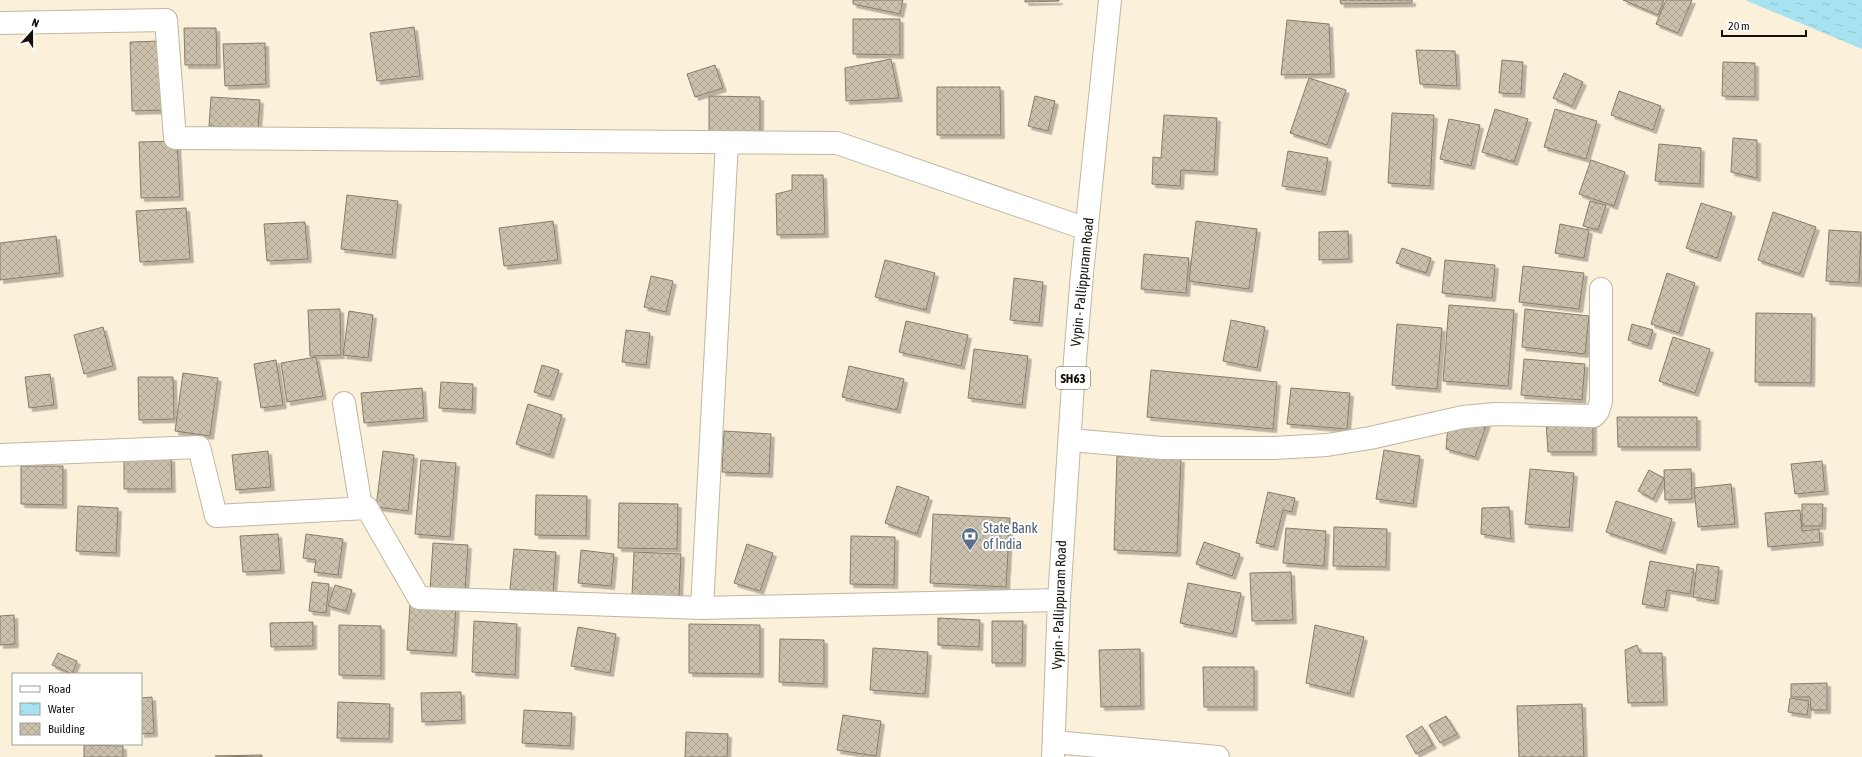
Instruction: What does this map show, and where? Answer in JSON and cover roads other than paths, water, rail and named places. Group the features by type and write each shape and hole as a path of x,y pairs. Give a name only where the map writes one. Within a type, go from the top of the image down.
{"street":[{"name":"Vypin - Pallippuram Road","path":"1054,749 1063,519 1070,440 1073,377 1110,0"},
{"path":"0,23 166,20 175,138 836,143 1087,229"},
{"path":"702,608 727,142"},
{"path":"1070,440 1162,448 1274,448 1327,445 1370,438 1463,417 1495,414 1594,416 1598,411 1601,401 1601,289"},
{"path":"344,403 361,507 367,508"},
{"path":"0,455 198,447 216,516 367,508"},
{"path":"367,508 419,598 702,608 1059,600"},
{"path":"1054,749 1218,757"}],"water":[{"path":"1745,0 1862,0 1862,49 1752,3"}],"place":[{"name":"State Bank of India","path":"970,551"}]}
